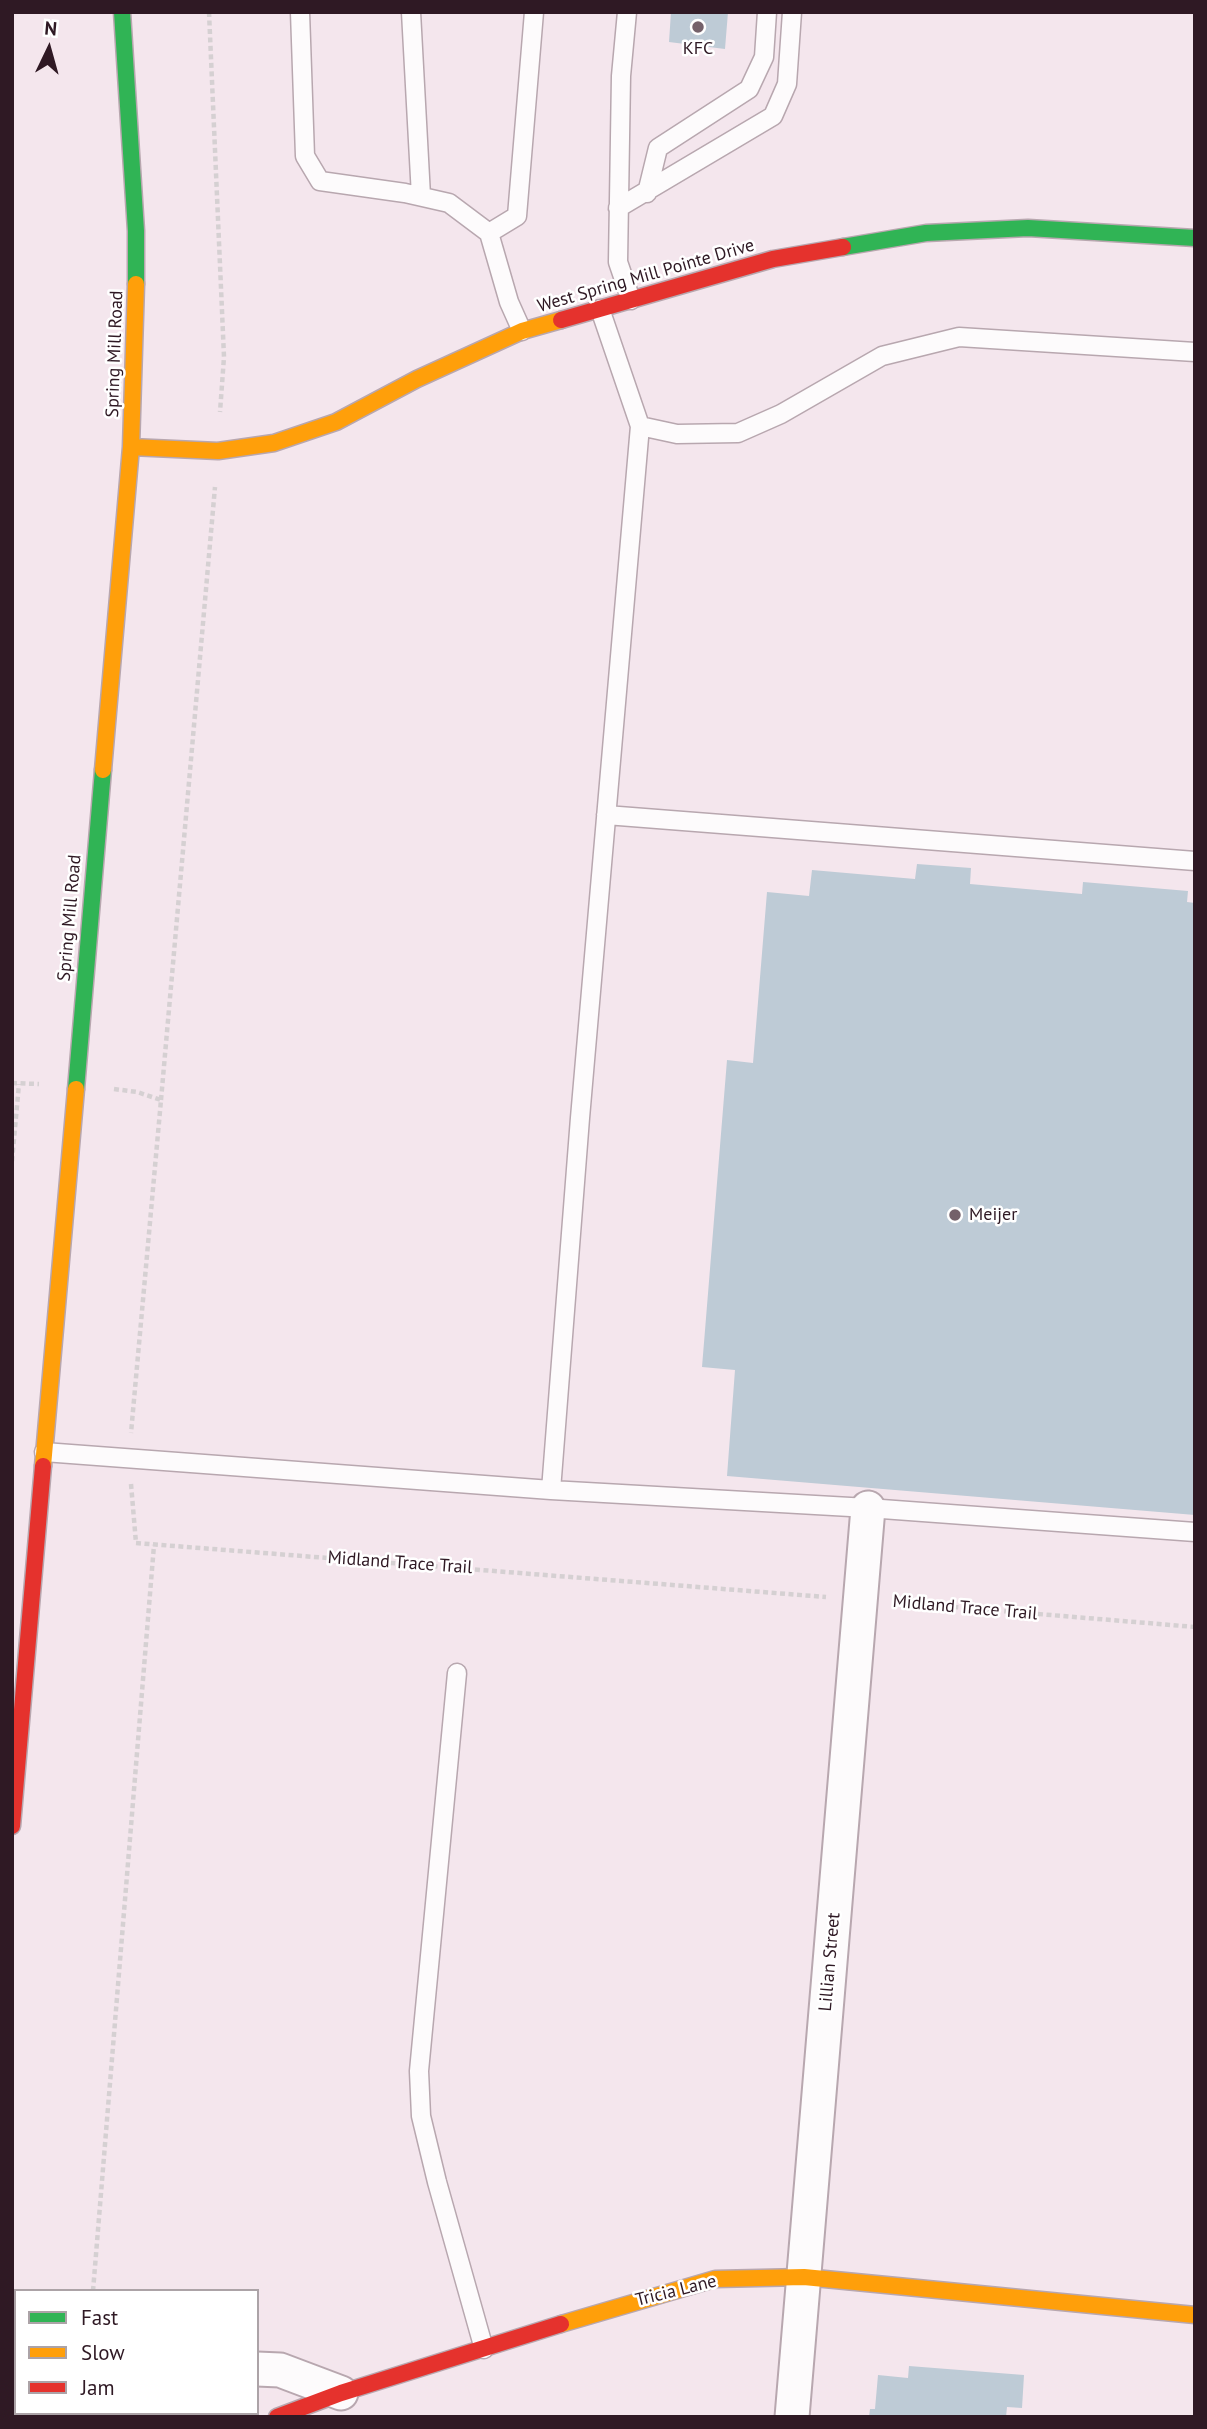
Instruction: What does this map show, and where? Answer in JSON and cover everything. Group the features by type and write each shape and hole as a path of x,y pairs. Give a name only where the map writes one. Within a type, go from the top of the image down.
{"street":[{"name":"Spring Mill Road","path":"12,1826 131,447 136,335 136,231 122,12"},
{"name":"West Spring Mill Pointe Drive","path":"131,447 218,451 274,443 336,422 417,379 522,331 773,259 926,233 1028,228 1195,238"},
{"name":"Lillian Street","path":"792,2417 868,1508"},
{"name":"Tricia Lane","path":"277,2417 341,2393 715,2279 804,2277 1195,2315"},
{"path":"259,2369 280,2370 341,2393"},
{"path":"82,2415 106,2417"}],"lane":[{"path":"300,12 305,156 320,181 449,203 489,233 509,302 522,331"},
{"path":"411,12 421,197"},
{"path":"489,233 517,216 534,12"},
{"path":"626,12 621,76 618,262 631,300"},
{"path":"647,193 658,148 749,89 764,57 767,12"},
{"path":"618,208 773,116 786,84 792,12"},
{"path":"551,1490 640,426 600,309"},
{"path":"640,426 677,434 738,433 781,414 882,356 959,337 1195,352"},
{"path":"606,816 1195,860"},
{"path":"44,1452 551,1490 868,1508 1195,1532"},
{"path":"457,1673 419,2071 421,2116 436,2182 484,2349"}],"path":[{"path":"93,2289 155,1545 136,1543 129,1459 224,357 209,12"},
{"path":"12,1161 19,1084"},
{"path":"76,1084 137,1092 161,1100"},
{"name":"Midland Trace Trail","path":"136,1543 1195,1627"}],"building":[{"name":"KFC","path":"671,12 728,12 725,49 669,42"},
{"name":"Meijer","path":"917,864 971,868 970,884 1082,894 1083,882 1188,891 1187,902 1195,903 1195,1515 727,1476 735,1370 702,1367 727,1060 753,1063 767,892 809,896 812,870 915,879"},
{"path":"909,2366 1024,2375 1022,2408 1007,2407 1006,2417 869,2417 870,2409 875,2409 878,2375 908,2378"}],"traffic: fast":[{"path":"122,12 136,231 136,284"},
{"path":"843,247 926,233 1028,228 1195,238"},
{"path":"76,1089 103,770"}],"traffic: slow":[{"path":"103,770 131,447 136,284"},
{"path":"131,447 218,451 274,443 336,422 417,379 522,331 561,320"},
{"path":"43,1466 76,1089"},
{"path":"561,2324 715,2279 804,2277 1195,2315"}],"traffic: jam":[{"path":"561,320 773,259 843,247"},
{"path":"12,1826 43,1466"},
{"path":"277,2417 341,2393 561,2324"}],"place":[{"name":"KFC","path":"698,27"},
{"name":"Meijer","path":"955,1215"}]}
